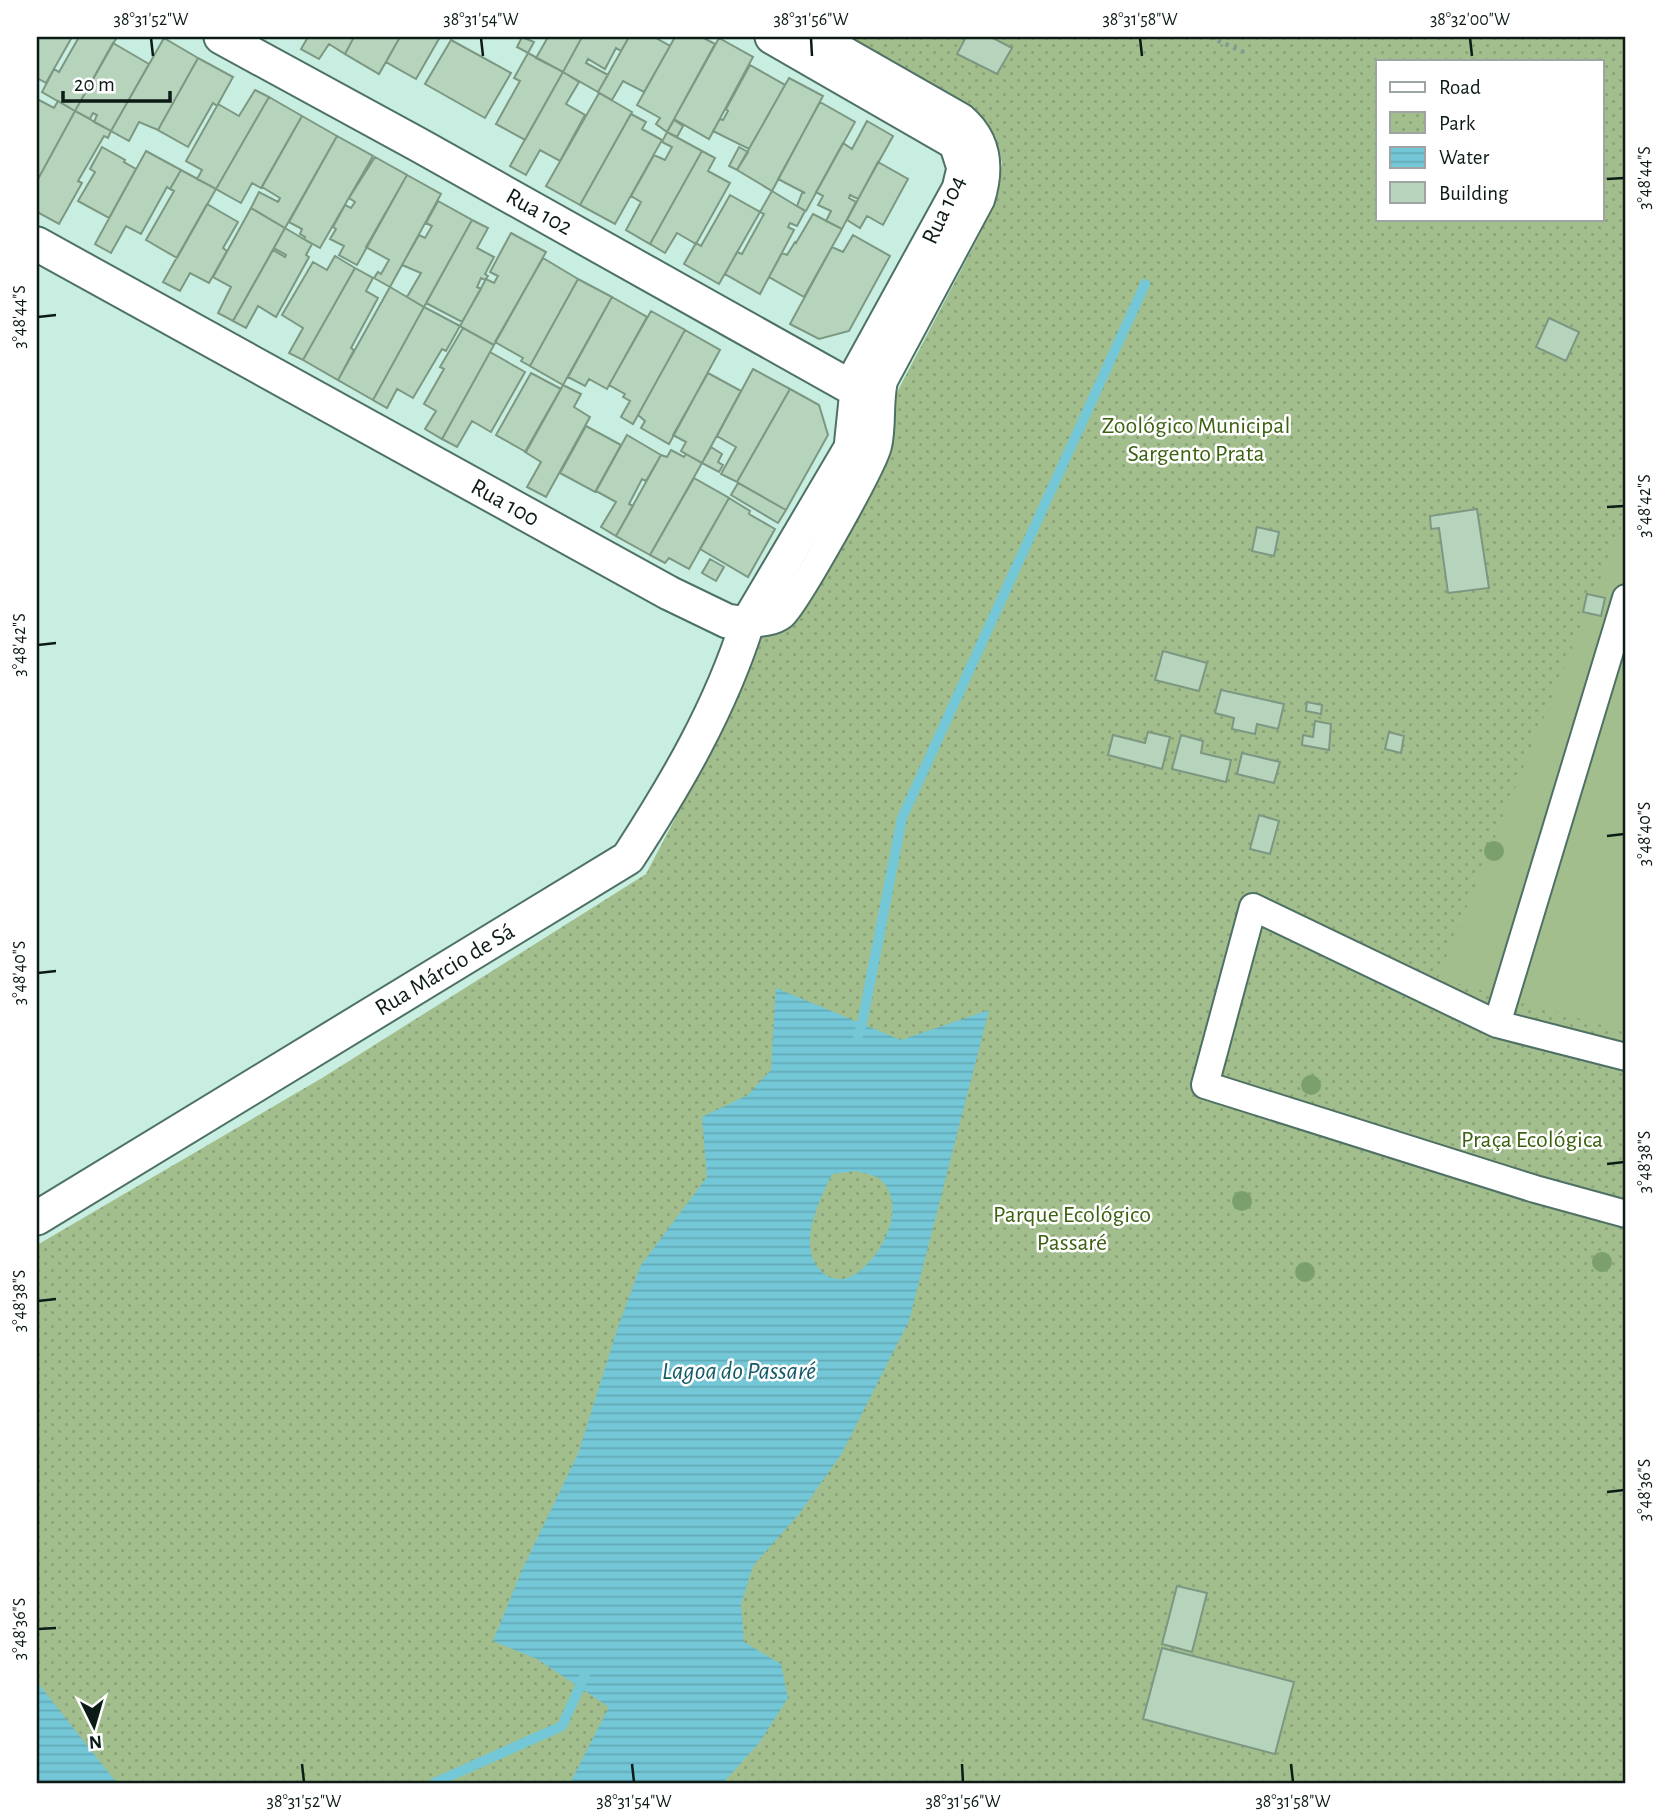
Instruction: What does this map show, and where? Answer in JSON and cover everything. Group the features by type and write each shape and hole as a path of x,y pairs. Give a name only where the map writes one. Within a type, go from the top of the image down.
{"street":[{"name":"Rua 102","path":"221,37 856,390"},
{"name":"Rua 104","path":"772,37 939,131 956,143 964,168 959,189 859,371 856,390"},
{"path":"747,624 766,622 783,615 805,582 871,466 879,444 884,382 896,354 981,200 985,185 986,156 983,144 972,125 951,110 822,37"},
{"name":"Rua 100","path":"37,244 669,593 727,621 747,624"},
{"path":"747,624 851,447 856,390"},
{"path":"1497,1024 1626,598"},
{"name":"Rua Márcio de Sá","path":"37,1218 628,858 670,794 708,722 737,657 747,624"},
{"path":"1626,1057 1497,1024 1253,907 1205,1085 1522,1185 1626,1214"}],"path":[{"path":"1210,37 1248,54"}],"green space":[{"name":"Parque Ecológico Passaré","path":"850,37 1626,37 1626,1783 37,1783 37,1245 322,1078 646,874 726,721 758,639 786,630 797,618 818,588 869,499 890,447 897,392 980,234 998,185 1002,163 996,138 973,107"},
{"path":"1626,515 1626,1032 1438,978"}],"water":[{"name":"Lagoa do Passaré","path":"776,988 901,1040 989,1010 909,1321 842,1453 800,1513 753,1566 741,1604 744,1642 781,1664 788,1698 760,1742 723,1783 570,1783 609,1707 537,1659 493,1641 522,1570 578,1454 618,1327 641,1265 707,1177 702,1117 748,1095 771,1070","holes":["856,1171 881,1180 889,1191 892,1218 881,1246 862,1269 843,1279 833,1278 817,1266 811,1254 810,1241 815,1213 832,1174"]},
{"path":"37,1682 117,1783 37,1783"}],"building":[{"path":"37,37 72,37 46,83 37,78"},
{"path":"79,37 117,37 75,111 42,92 54,69 59,72"},
{"path":"308,37 354,37 345,54 329,44 319,59 301,49"},
{"path":"354,37 400,37 379,74 345,54"},
{"path":"400,37 440,37 416,79 386,62"},
{"path":"522,37 534,42 528,53 517,47"},
{"path":"548,37 582,37 563,72 536,58"},
{"path":"582,37 629,37 621,51 616,48 605,69 588,59 586,63 608,75 598,92 563,72"},
{"path":"629,37 654,37 670,46 644,92 623,81 612,100 598,92"},
{"path":"675,37 702,37 715,44 667,132 656,124 660,118 637,105"},
{"path":"966,37 991,37 1012,48 997,74 957,54"},
{"path":"164,38 198,58 158,130 139,122 129,141 111,131"},
{"path":"719,38 753,57 709,139 674,119"},
{"path":"451,40 511,73 485,118 425,84"},
{"path":"113,43 149,64 111,131 94,122 97,115 93,113 90,119 75,111"},
{"path":"528,53 563,72 525,140 496,124 520,81 514,78"},
{"path":"198,58 233,77 217,106 213,103 188,147 158,130"},
{"path":"750,65 785,85 749,149 713,131 720,119 723,120 728,111 726,109"},
{"path":"563,72 579,82 566,104 585,115 560,161 540,150 526,175 510,166"},
{"path":"789,78 823,96 772,191 737,170"},
{"path":"255,90 269,97 216,189 197,179 202,170 186,161 218,104 239,116"},
{"path":"599,93 632,112 580,205 546,186"},
{"path":"269,97 302,116 261,188 252,183 241,203 216,189"},
{"path":"37,99 54,108 58,101 75,111 37,181"},
{"path":"820,102 855,122 806,211 797,206 802,193 805,193 778,179"},
{"path":"75,111 111,131 108,138 104,136 78,181 82,183 59,224 37,212 37,181"},
{"path":"631,114 646,122 642,129 662,140 615,224 580,205"},
{"path":"302,116 337,136 285,228 251,208 259,192 278,202 280,198 262,187"},
{"path":"674,120 683,126 677,137 667,132"},
{"path":"867,121 893,136 858,199 850,195 849,198 856,202 842,229 826,221 831,211 818,205 823,196 816,192 843,143 852,149"},
{"path":"667,132 702,151 650,244 626,230 641,202 631,196 654,155 665,160 672,147 662,142"},
{"path":"337,136 373,156 320,248 304,239 300,234 302,229 289,222"},
{"path":"102,147 136,169 109,218 78,201 95,172 90,169"},
{"path":"739,147 748,152 737,170 729,166"},
{"path":"146,151 181,170 170,189 167,187 141,234 126,226 111,253 95,244"},
{"path":"702,151 715,158 708,171 730,183 696,244 677,233 665,253 650,244"},
{"path":"375,157 407,175 357,265 339,255 344,246 330,239 345,205 351,208 355,202 349,198"},
{"path":"878,162 908,179 883,225 867,216 860,228 847,220"},
{"path":"181,170 216,189 177,258 146,240 174,191 170,189"},
{"path":"407,175 441,194 390,287 374,278 378,272 381,274 389,260 366,247"},
{"path":"772,191 805,211 797,226 790,223 788,227 794,230 760,294 725,274 737,252 742,254 764,214 760,212"},
{"path":"730,195 760,212 719,284 684,264 696,243 701,246"},
{"path":"438,201 472,220 424,307 407,297 421,273 402,265 419,235 425,238 432,226 426,223"},
{"path":"207,204 238,222 223,248 227,251 209,283 190,273 180,291 163,282"},
{"path":"251,208 285,228 233,321 218,313 231,287 213,277"},
{"path":"813,214 842,229 804,297 769,277 782,253 787,255"},
{"path":"472,220 488,228 477,248 494,257 485,274 488,276 485,280 481,278 477,287 481,289 462,322 426,303"},
{"path":"285,228 312,244 306,255 309,257 276,317 258,306 246,328 233,321 273,250 285,257 286,255 274,248"},
{"path":"511,233 546,252 494,345 460,326 486,279 494,283 498,276 490,272"},
{"path":"853,235 890,256 849,331 819,339 790,324 832,247 843,252"},
{"path":"335,256 355,268 303,360 289,353 303,328 282,315 313,262 327,270"},
{"path":"543,258 578,279 530,366 521,361 523,358 495,342"},
{"path":"355,268 373,278 366,291 378,298 351,348 354,350 338,380 303,360"},
{"path":"578,279 612,297 563,385 530,366"},
{"path":"390,287 424,307 373,400 338,380"},
{"path":"612,297 647,317 607,389 589,379 585,386 568,377"},
{"path":"424,307 460,326 446,351 442,349 413,398 397,389 387,408 373,400"},
{"path":"651,311 685,330 633,424 621,417 630,401 623,397 625,394 609,385"},
{"path":"1549,318 1579,332 1566,361 1536,347"},
{"path":"463,328 494,345 442,439 425,429 436,411 424,404 444,369 440,367"},
{"path":"685,330 720,350 669,444 641,428 645,421 638,415"},
{"path":"490,352 525,372 491,432 472,421 457,447 442,439"},
{"path":"753,369 790,389 737,482 721,474 736,447 717,436"},
{"path":"531,373 561,389 526,452 496,435"},
{"path":"708,373 741,391 702,463 681,451 686,442 673,435"},
{"path":"563,385 581,394 574,407 590,417 546,497 527,487 541,462 525,452"},
{"path":"790,389 819,405 828,435 786,510 737,482"},
{"path":"586,426 621,445 595,492 560,473"},
{"path":"627,435 661,455 646,481 642,479 629,504 633,506 616,536 601,527 616,502 596,491"},
{"path":"711,447 722,454 718,462 723,465 719,472 702,463"},
{"path":"671,450 684,457 686,454 702,463 650,555 616,536 661,455 667,457"},
{"path":"694,478 729,498 689,569 669,558 665,563 650,555"},
{"path":"738,483 786,510 778,523 731,495"},
{"path":"729,498 775,529 748,577 700,549"},
{"path":"1477,509 1489,588 1448,593 1439,528 1431,529 1430,516"},
{"path":"1257,527 1279,532 1274,556 1252,551"},
{"path":"710,559 724,567 716,581 702,573"},
{"path":"1587,594 1605,598 1601,616 1583,612"},
{"path":"1163,651 1207,663 1199,691 1155,680"},
{"path":"1221,690 1284,704 1278,729 1257,724 1255,734 1232,729 1234,718 1215,713"},
{"path":"1307,702 1322,705 1321,714 1306,711"},
{"path":"1315,721 1331,724 1329,750 1302,745 1303,735 1313,737"},
{"path":"1148,732 1170,737 1162,769 1108,755 1113,735 1145,743"},
{"path":"1389,732 1404,736 1401,753 1385,749"},
{"path":"1181,735 1203,741 1201,753 1231,760 1226,782 1172,769"},
{"path":"1242,753 1280,762 1274,783 1237,774"},
{"path":"1259,815 1279,821 1270,854 1250,849"},
{"path":"1177,1586 1207,1593 1192,1652 1162,1644"},
{"path":"1162,1648 1294,1682 1275,1754 1143,1719"}],"waterway":[{"path":"858,1036 902,818 1145,284"},
{"path":"434,1783 562,1726 585,1675"}],"park label":[{"name":"Zoológico Municipal Sargento Prata","path":"1196,440"},
{"name":"Praça Ecológica","path":"1532,1140"}]}
